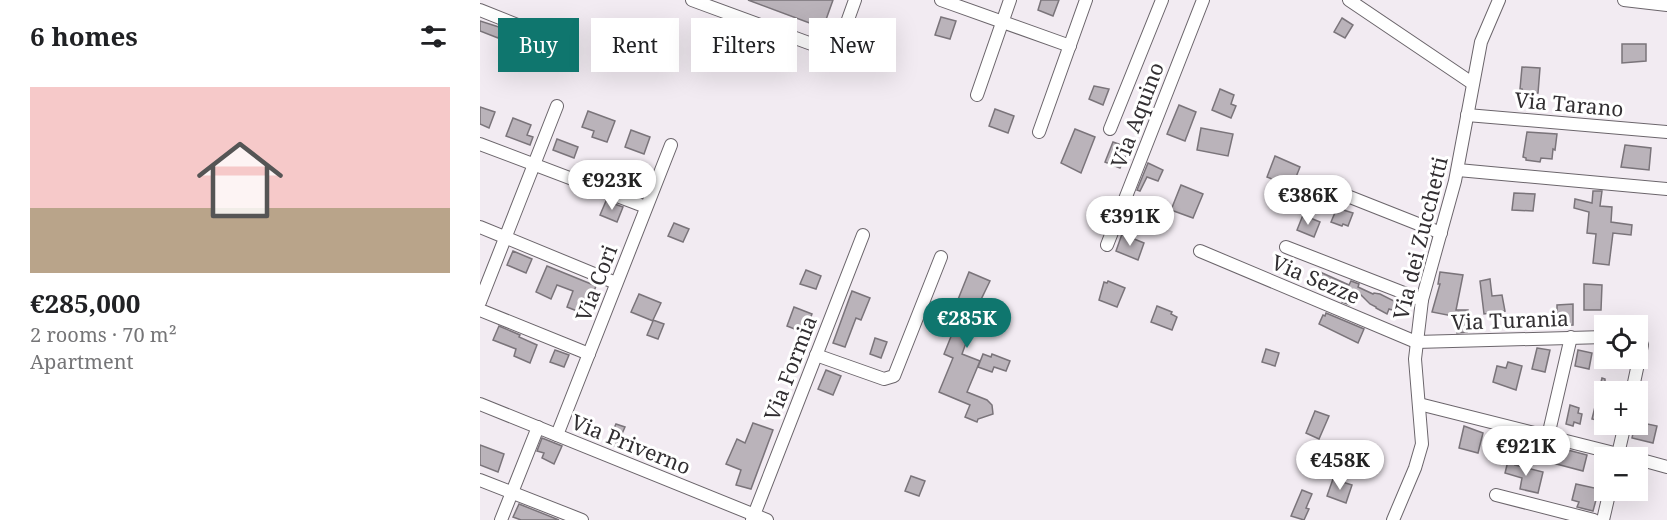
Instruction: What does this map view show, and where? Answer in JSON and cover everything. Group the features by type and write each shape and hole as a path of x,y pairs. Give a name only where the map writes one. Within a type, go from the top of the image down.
{"street":[{"path":"692,0 836,53 855,0"},
{"path":"941,0 1070,46"},
{"path":"977,95 1010,0"},
{"path":"1039,132 1086,0"},
{"path":"1110,129 1162,0"},
{"name":"Via Aquino","path":"1107,245 1203,0"},
{"path":"1349,0 1472,83"},
{"name":"Via dei Zucchetti","path":"1393,520 1420,452 1422,434 1416,374 1416,342 1422,300 1458,170 1481,42 1499,0"},
{"path":"1624,0 1667,5"},
{"path":"480,10 500,18"},
{"path":"480,302 557,106"},
{"name":"Via Tarano","path":"1467,115 1667,132"},
{"path":"480,144 646,207"},
{"name":"Via Cori","path":"557,435 671,145"},
{"path":"1458,170 1667,189"},
{"path":"1312,182 1441,233"},
{"path":"480,226 616,283"},
{"name":"Via Formia","path":"753,518 863,235"},
{"path":"1286,247 1422,300"},
{"name":"Via Sezze","path":"1200,251 1416,342"},
{"path":"816,355 881,378 894,376 941,257"},
{"path":"480,310 589,354"},
{"name":"Via Turania","path":"1416,342 1594,337"},
{"path":"1548,436 1570,338"},
{"name":"Via Priverno","path":"480,404 753,518 766,520"},
{"path":"1419,404 1594,449"},
{"path":"501,520 538,428"},
{"path":"1648,462 1667,467"},
{"path":"480,480 582,520"},
{"path":"1496,495 1594,520"},
{"path":"1604,520 1608,501"}],"building":[{"path":"748,0 833,0 827,18 809,18 809,23"},
{"path":"1041,0 1059,0 1053,16 1038,10"},
{"path":"941,17 956,21 950,39 935,35"},
{"path":"1342,18 1353,25 1345,38 1334,32"},
{"path":"480,21 498,27 498,38 480,31"},
{"path":"1622,44 1646,44 1646,61 1622,63"},
{"path":"1522,67 1540,68 1538,93 1522,93 1520,89"},
{"path":"1094,86 1109,89 1103,105 1089,99"},
{"path":"1220,89 1234,95 1231,104 1236,106 1231,118 1212,110"},
{"path":"1179,105 1196,112 1185,141 1167,134"},
{"path":"480,107 495,112 489,128 480,124"},
{"path":"995,109 1014,116 1008,133 989,126"},
{"path":"588,111 615,121 607,142 592,137 594,131 582,127"},
{"path":"513,118 531,125 527,135 533,137 530,145 506,136"},
{"path":"1201,128 1233,134 1228,156 1197,150"},
{"path":"1075,129 1095,137 1081,173 1061,163"},
{"path":"631,130 650,137 644,154 625,147"},
{"path":"1527,132 1557,134 1552,159 1541,158 1540,162 1526,160 1523,157"},
{"path":"557,139 578,147 574,158 553,150"},
{"path":"1113,142 1130,148 1120,168 1105,162"},
{"path":"1625,145 1651,148 1649,170 1621,167"},
{"path":"1275,156 1300,167 1292,187 1267,177"},
{"path":"1148,163 1163,170 1158,181 1147,177 1140,191 1137,190"},
{"path":"1181,185 1203,194 1193,218 1171,210"},
{"path":"1593,191 1602,191 1600,206 1612,207 1611,222 1632,225 1631,235 1613,233 1609,265 1593,263 1596,234 1587,233 1589,212 1574,208 1575,199 1592,203"},
{"path":"1514,193 1535,194 1533,211 1512,210"},
{"path":"606,201 623,207 617,222 600,215"},
{"path":"1337,208 1353,213 1348,226 1331,222"},
{"path":"1303,215 1320,222 1314,237 1297,230"},
{"path":"674,223 689,229 683,242 668,236"},
{"path":"1122,234 1144,243 1138,260 1116,251"},
{"path":"513,251 532,259 526,273 507,265"},
{"path":"547,266 596,286 588,307 585,306 582,313 567,307 573,291 557,285 551,299 536,292"},
{"path":"806,270 821,276 816,289 800,284"},
{"path":"969,272 990,281 975,317 991,323 986,335 971,329 962,354 980,361 967,392 987,400 992,405 993,414 978,419 977,422 965,417 970,405 939,392 953,358 944,354 958,319 951,317"},
{"path":"1320,272 1349,285 1351,281 1359,284 1358,287 1396,302 1387,314 1370,304 1357,291 1350,305 1342,302 1343,299 1314,286"},
{"path":"1440,272 1463,275 1456,310 1468,310 1467,332 1457,333 1458,317 1432,312 1440,284 1438,284"},
{"path":"1490,279 1492,296 1502,295 1505,311 1484,314 1480,281"},
{"path":"1108,281 1125,288 1117,307 1099,300 1104,282"},
{"path":"1584,284 1602,285 1601,310 1584,310"},
{"path":"852,291 870,298 861,320 856,318 845,347 833,343"},
{"path":"639,294 661,303 653,320 664,324 658,339 647,335 653,321 631,312"},
{"path":"1573,304 1573,325 1557,326 1557,305"},
{"path":"1157,306 1172,312 1171,314 1177,317 1172,330 1151,322"},
{"path":"794,307 812,314 805,333 787,326"},
{"path":"1326,313 1364,329 1358,343 1319,324"},
{"path":"499,326 537,345 530,363 514,356 516,349 493,340"},
{"path":"875,338 887,342 881,358 870,354"},
{"path":"1537,348 1550,350 1545,372 1532,369"},
{"path":"1266,349 1279,353 1275,366 1262,362"},
{"path":"555,350 569,355 564,367 550,362"},
{"path":"1578,350 1592,353 1589,369 1575,366"},
{"path":"983,354 991,357 992,354 1010,361 1006,371 994,367 992,372 978,367"},
{"path":"1508,362 1522,366 1516,390 1493,382 1497,366 1506,368"},
{"path":"826,370 841,376 833,395 818,389"},
{"path":"1570,405 1579,408 1578,413 1582,414 1580,424 1574,422 1573,426 1566,424"},
{"path":"1315,411 1329,416 1319,439 1306,433"},
{"path":"753,423 773,430 751,489 736,485 741,470 726,464 737,439 745,443"},
{"path":"616,424 625,427 616,447 607,443"},
{"path":"1648,424 1657,426 1653,443 1632,438 1633,435 1648,435"},
{"path":"1464,426 1483,433 1478,453 1459,448"},
{"path":"542,438 562,446 554,464 542,458 544,453 537,451"},
{"path":"1545,444 1587,455 1583,471 1541,460"},
{"path":"480,445 504,454 498,472 480,465"},
{"path":"1508,461 1543,472 1538,493 1520,489 1522,478 1505,473"},
{"path":"911,476 925,481 919,496 905,491"},
{"path":"1333,479 1352,485 1346,503 1327,496"},
{"path":"1576,484 1594,488 1596,501 1593,511 1577,507 1579,502 1572,500"},
{"path":"1302,490 1312,494 1304,520 1291,516"},
{"path":"519,504 559,520 521,520 513,517"}]}
